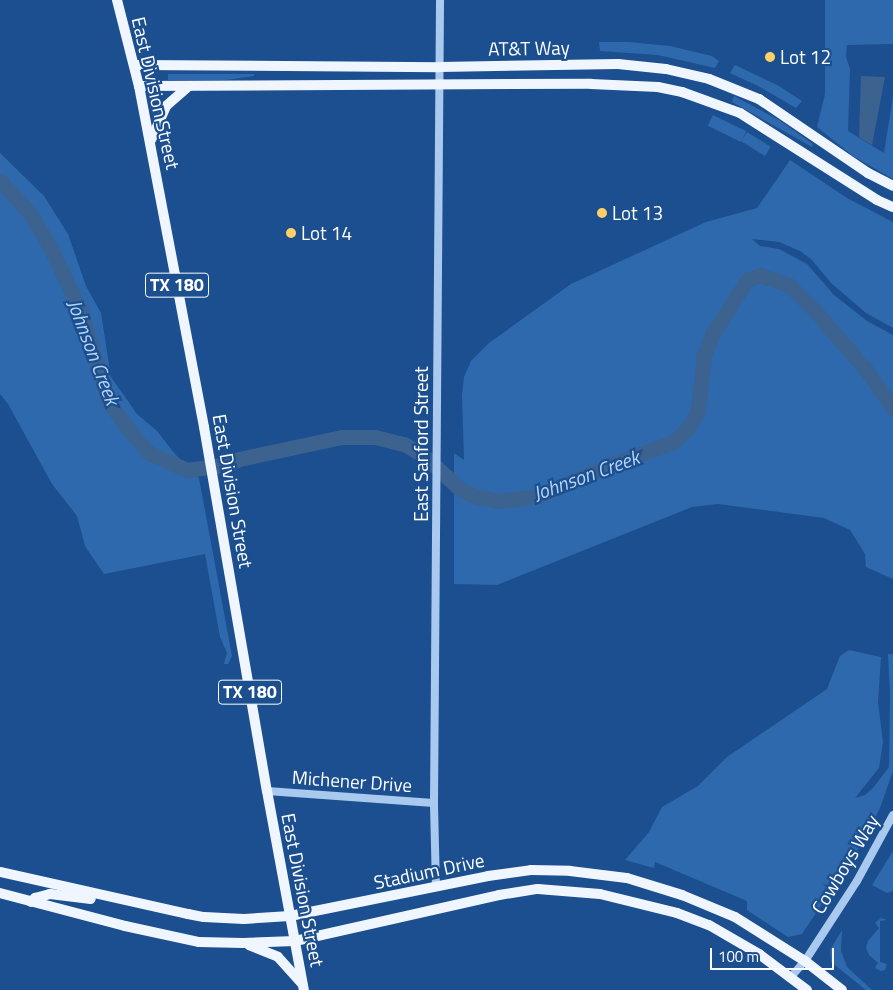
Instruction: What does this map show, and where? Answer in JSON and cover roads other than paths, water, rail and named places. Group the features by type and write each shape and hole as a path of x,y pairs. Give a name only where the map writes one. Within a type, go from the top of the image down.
{"main road":[{"name":"East Division Street","path":"117,0 139,86 204,427 267,792 303,987"},
{"name":"AT&T Way","path":"134,65 440,67 618,64 688,73 709,79 759,99 868,173 893,186"},
{"name":"AT&T Way","path":"189,86 642,85 682,92 740,113 877,200 893,207"},
{"path":"139,86 189,86"},
{"path":"150,144 154,129 166,106 189,86"},
{"name":"Stadium Drive","path":"0,872 114,899 204,917 244,919 290,916 488,876 531,870 570,871 627,878 682,895 726,913 805,960 842,990"},
{"path":"600,894 603,876"},
{"name":"Stadium Drive","path":"0,894 125,926 199,942 243,943 295,941 499,895 538,890 600,894 677,913 709,925 744,944 807,990"},
{"path":"31,902 35,898 50,894 114,899"},
{"path":"243,943 278,957 303,987"}],"street":[{"name":"East Sanford Street","path":"436,887 434,803 440,0"},
{"name":"Michener Drive","path":"267,792 434,803"},
{"name":"Cowboys Way","path":"790,978 805,960 857,881 893,815"}],"waterway":[{"name":"Johnson Creek","path":"0,181 29,212 50,247 81,312 108,401 149,453 187,470 229,464 239,459 342,437 375,437 404,444 423,455 459,488 474,496 499,501 537,496 616,463 673,442 688,428 698,410 704,355 713,333 747,280 761,275 789,285 816,312 866,370 893,408"}],"place":[{"name":"Lot 12","path":"770,57"},
{"name":"Lot 13","path":"602,213"},
{"name":"Lot 14","path":"291,233"}]}
